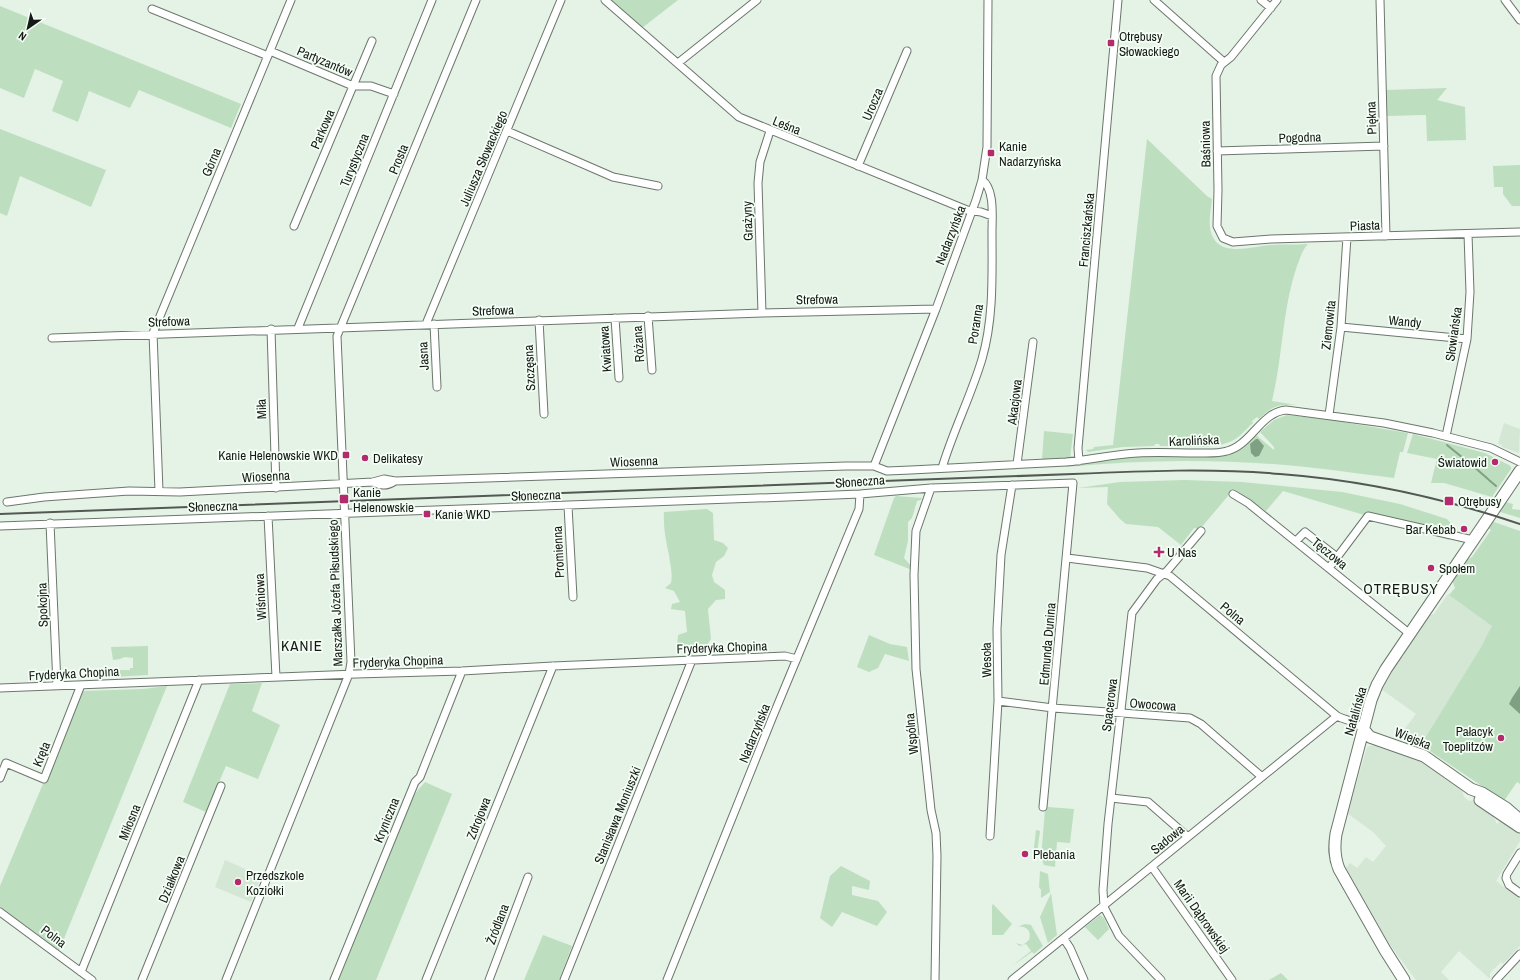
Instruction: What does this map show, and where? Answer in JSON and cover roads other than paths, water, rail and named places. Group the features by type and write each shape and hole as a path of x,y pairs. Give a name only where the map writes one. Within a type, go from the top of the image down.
{"main road":[{"name":"Natalińska","path":"1404,980 1385,950 1339,869 1335,859 1334,848 1336,834 1371,700 1377,684 1520,470"},
{"name":"Wiejska","path":"1364,730 1370,736 1424,756 1471,789 1482,793 1506,808 1520,820"},
{"name":"Wiejska","path":"1471,789 1478,798 1520,827"}],"street":[{"name":"Górna","path":"153,334 291,0"},
{"name":"Turystyczna","path":"298,328 432,0"},
{"name":"Prosta","path":"342,327 476,0"},
{"name":"Juliusza Słowackiego","path":"430,324 561,0"},
{"name":"Leśna","path":"605,0 737,116 770,131 972,211 981,212 992,216"},
{"path":"678,63 757,0"},
{"name":"Nadarzyńska","path":"874,466 936,309 982,180 987,147 988,0"},
{"name":"Franciszkańska","path":"1079,461 1078,448 1118,0"},
{"path":"1154,0 1224,62"},
{"path":"1261,0 1271,8"},
{"name":"Baśniowa","path":"1217,228 1217,72 1277,0"},
{"name":"Piękna","path":"1380,0 1386,236"},
{"path":"1505,0 1520,20"},
{"name":"Partyzantów","path":"152,9 353,86 371,86 394,94"},
{"name":"Parkowa","path":"294,226 372,41"},
{"name":"Urocza","path":"858,166 907,51"},
{"path":"507,131 613,177 658,186"},
{"name":"Grażyny","path":"762,312 758,183 760,162 770,131"},
{"name":"Pogodna","path":"1217,151 1384,146"},
{"name":"Poranna","path":"942,468 982,359 991,310 992,216 990,191 988,185 982,180"},
{"name":"Piasta","path":"1217,228 1223,238 1233,242 1270,239 1520,232"},
{"name":"Słowiańska","path":"1446,436 1467,339 1470,292 1468,234"},
{"name":"Ziemowita","path":"1329,415 1341,327 1347,237"},
{"name":"Strefowa","path":"52,338 762,312 936,309"},
{"name":"Różana","path":"648,316 652,370"},
{"name":"Kwiatowa","path":"615,318 619,378"},
{"name":"Szczęsna","path":"538,320 544,414"},
{"name":"Jasna","path":"430,324 437,387"},
{"name":"Marszałka Józefa Piłsudskiego","path":"226,980 349,674 351,662 337,336 342,327"},
{"name":"Wandy","path":"1341,327 1467,339"},
{"name":"Miła","path":"271,329 276,488"},
{"path":"153,334 159,491"},
{"name":"Akacjowa","path":"1017,464 1033,342"},
{"name":"Karolińska","path":"874,466 887,471 1079,461 1128,453 1224,452 1240,444 1267,419 1280,411 1288,410 1384,423 1446,436 1491,448 1520,462"},
{"name":"Wiosenna","path":"7,502 44,497 129,492 180,492 276,488 344,483 373,482 378,485 385,485 395,481 874,466"},
{"name":"Słoneczna","path":"0,526 50,523 568,506 860,494 931,488 1073,483"},
{"name":"Edmunda Dunina","path":"1043,807 1073,483"},
{"name":"Wesoła","path":"990,836 998,701 997,629 1001,554 1012,485"},
{"name":"Wspólna","path":"931,488 916,531 914,591 916,669 931,810 936,833 935,980"},
{"name":"Nadarzyńska","path":"667,980 859,508 860,494"},
{"name":"Tęczowa","path":"1233,494 1248,503 1410,634"},
{"name":"Promienna","path":"568,506 573,597"},
{"name":"Wiśniowa","path":"268,516 276,677"},
{"path":"1329,568 1368,516 1474,540"},
{"name":"Spokojna","path":"50,523 57,685"},
{"name":"Spacerowa","path":"1104,907 1103,890 1111,798 1132,613 1158,579 1167,571 1201,531"},
{"path":"1296,541 1305,532 1337,557"},
{"name":"Polna","path":"1067,558 1147,568 1164,573 1173,578 1337,716 1356,723 1364,730"},
{"name":"Fryderyka Chopina","path":"0,688 462,671 785,656 797,659"},
{"name":"Stanisława Moniuszki","path":"564,980 692,660"},
{"name":"Zdrojowa","path":"426,980 554,666"},
{"name":"Kryniczna","path":"334,980 415,782 420,778 462,671"},
{"name":"Miłosna","path":"81,972 199,680"},
{"name":"Kręta","path":"0,778 6,763 44,779 81,686"},
{"name":"Owocowa","path":"998,701 1120,714 1190,718 1202,724 1262,777"},
{"name":"Sadowa","path":"1012,980 1104,907 1152,866 1337,716"},
{"name":"Działkowa","path":"142,980 221,786"},
{"path":"1111,798 1148,802 1188,837"},
{"path":"1520,853 1506,878 1509,885 1520,893"},
{"name":"Marii Dąbrowskiej","path":"1152,866 1232,980"},
{"name":"Źródlana","path":"488,980 528,877"},
{"path":"1104,907 1118,936 1161,980"},
{"name":"Polna","path":"0,912 92,980"},
{"path":"1064,939 1070,948 1084,980"},
{"path":"1496,980 1520,954"}],"waterway":[{"path":"1447,445 1463,458"},
{"path":"1465,459 1488,479"},
{"path":"1489,480 1496,486"}],"railway":[{"path":"0,514 1125,472 1228,471 1310,477 1371,486 1432,498 1520,524"}],"place":[{"name":"Otrębusy Słowackiego","path":"1111,43"},
{"name":"Kanie Nadarzyńska","path":"991,153"},
{"name":"Kanie Helenowskie WKD","path":"346,455"},
{"name":"Delikatesy","path":"365,458"},
{"name":"Światowid","path":"1495,462"},
{"name":"Kanie Helenowskie","path":"344,499"},
{"name":"Otrębusy","path":"1449,501"},
{"name":"Kanie WKD","path":"427,514"},
{"name":"Bar Kebab","path":"1464,529"},
{"name":"U Nas","path":"1159,552"},
{"name":"Społem","path":"1431,568"},
{"name":"Pałacyk Toeplitzów","path":"1501,738"},
{"name":"Plebania","path":"1025,854"},
{"name":"Przedszkole Koziołki","path":"238,882"}],"district":[{"name":"OTRĘBUSY","path":"1401,589"},
{"name":"KANIE","path":"302,646"}]}
